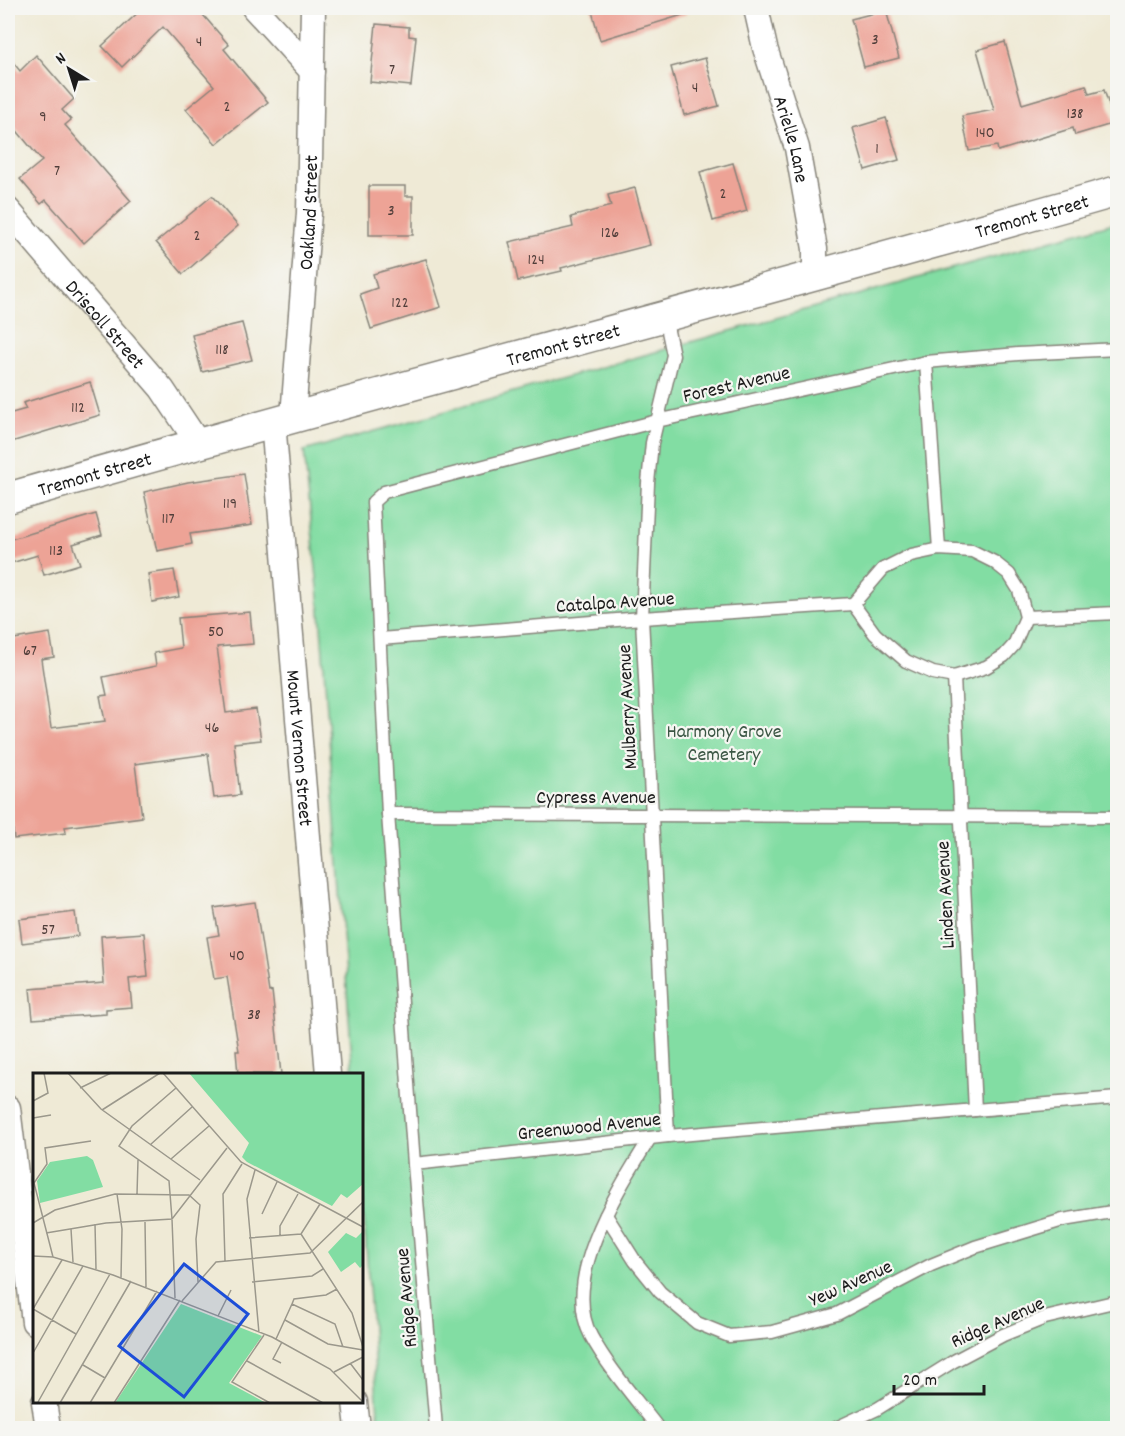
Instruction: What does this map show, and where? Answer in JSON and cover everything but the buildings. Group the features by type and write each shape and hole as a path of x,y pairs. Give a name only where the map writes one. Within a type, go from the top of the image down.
{"street":[{"path":"254,8 312,71"},
{"name":"Oakland Street","path":"283,419 309,213 313,8"},
{"name":"Arielle Lane","path":"756,8 765,48 797,148 815,249 815,275"},
{"name":"Tremont Street","path":"8,498 198,442 665,317 1118,191"},
{"name":"Driscoll Street","path":"8,210 162,389 198,442"},
{"name":"Mount Vernon Street","path":"283,419 328,1073"},
{"path":"8,1108 33,1314"},
{"path":"45,1403 48,1428"},
{"path":"355,1403 358,1428"}],"lane":[{"name":"Mulberry Avenue","path":"665,317 673,355 652,443 642,618 668,1136"},
{"name":"Forest Avenue","path":"380,639 373,502 384,492 657,421 926,362 1118,349"},
{"path":"926,362 939,549"},
{"path":"939,549 972,551 994,562 1009,574 1019,590 1026,617 1014,645 1004,656 986,667 954,677 933,673 906,661 875,634 853,604 883,569 911,555 939,549"},
{"name":"Catalpa Avenue","path":"380,639 853,604"},
{"path":"1026,617 1118,613"},
{"path":"380,639 388,814 414,1164"},
{"name":"Linden Avenue","path":"954,677 975,1110"},
{"name":"Cypress Avenue","path":"388,814 1118,817"},
{"name":"Greenwood Avenue","path":"414,1164 668,1136 1118,1098"},
{"path":"650,1138 611,1202 589,1257 582,1295 583,1314 590,1334 608,1363 658,1428"},
{"name":"Ridge Avenue","path":"414,1164 436,1428"},
{"name":"Yew Avenue","path":"606,1215 635,1261 660,1292 697,1323 729,1336 772,1332 837,1314 931,1265 975,1247 1063,1220 1118,1211"},
{"name":"Ridge Avenue","path":"836,1428 877,1409 954,1361 1003,1335 1046,1318 1118,1301"}],"green space":[{"name":"Harmony Grove Cemetery","path":"1117,222 1117,1428 379,1428 363,1203 363,1073 353,1073 319,598 304,451"}]}
